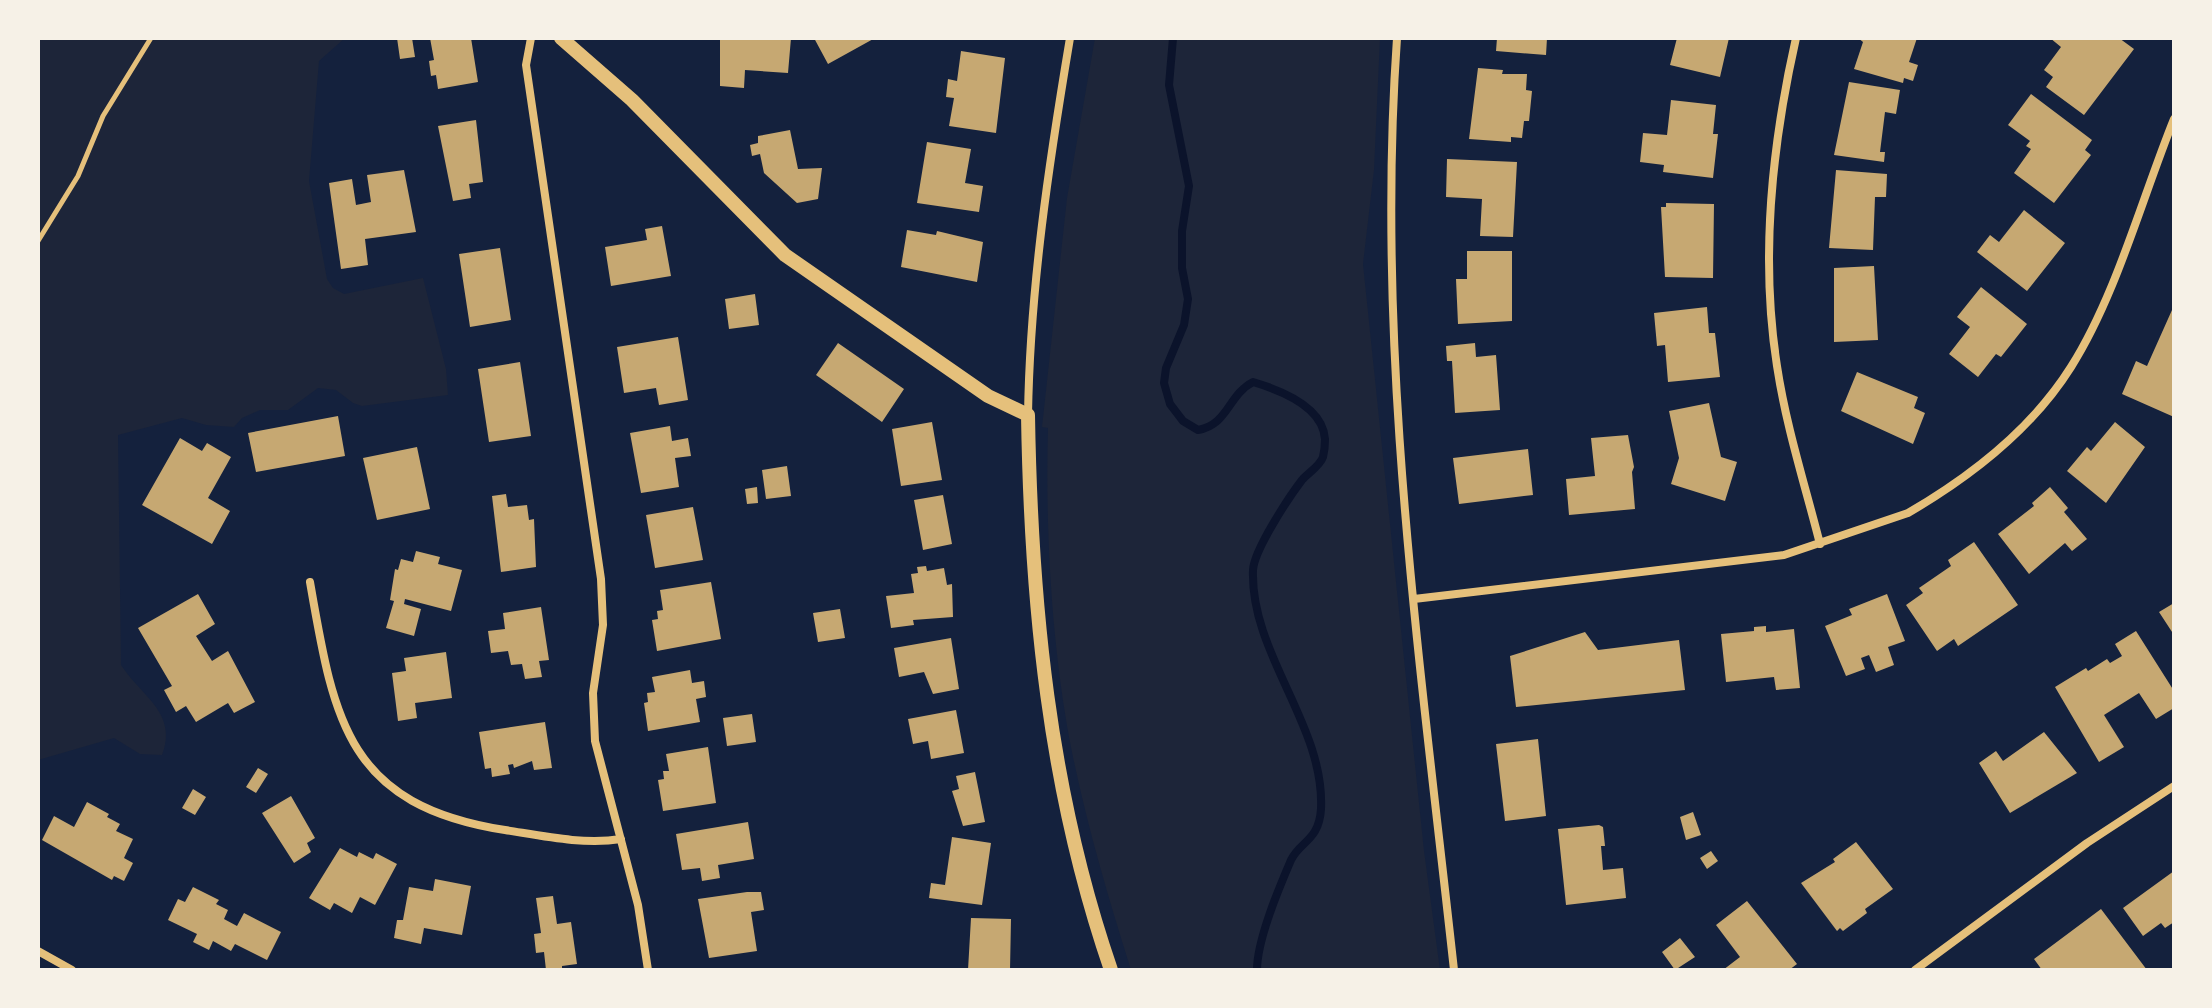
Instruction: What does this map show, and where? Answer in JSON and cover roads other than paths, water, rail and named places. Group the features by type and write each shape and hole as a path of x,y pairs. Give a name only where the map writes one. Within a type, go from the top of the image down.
{"street":[{"path":"531,38 526,65 601,579 603,625 593,693 595,741 638,905 648,970"},
{"path":"561,38 632,100 785,255 988,396 1028,415"},
{"path":"1070,38 1038,241 1031,322 1028,415 1032,551 1043,678 1065,801 1111,970"},
{"path":"1397,38 1390,280 1397,431 1454,970"},
{"path":"1796,38 1775,173 1769,296 1780,382 1820,544"},
{"path":"1414,599 1784,555 1908,513 1939,494 1998,450 2049,398 2071,367 2095,322 2174,119"},
{"path":"310,582 334,701 361,755 391,789 428,811 469,824 573,839 621,839"},
{"path":"1915,970 2087,843 2174,786"},
{"path":"38,951 72,970"}],"waterway":[{"path":"1173,38 1169,85 1189,186 1182,231 1182,268 1188,299 1184,325 1166,368 1164,383 1170,404 1183,421 1198,430 1216,422 1238,394 1253,382 1298,401 1317,417 1325,439 1321,460 1302,480 1281,511 1259,550 1253,570 1255,601 1263,631 1312,748 1319,778 1321,809 1317,828 1291,860 1281,885 1265,929 1257,970"}]}
